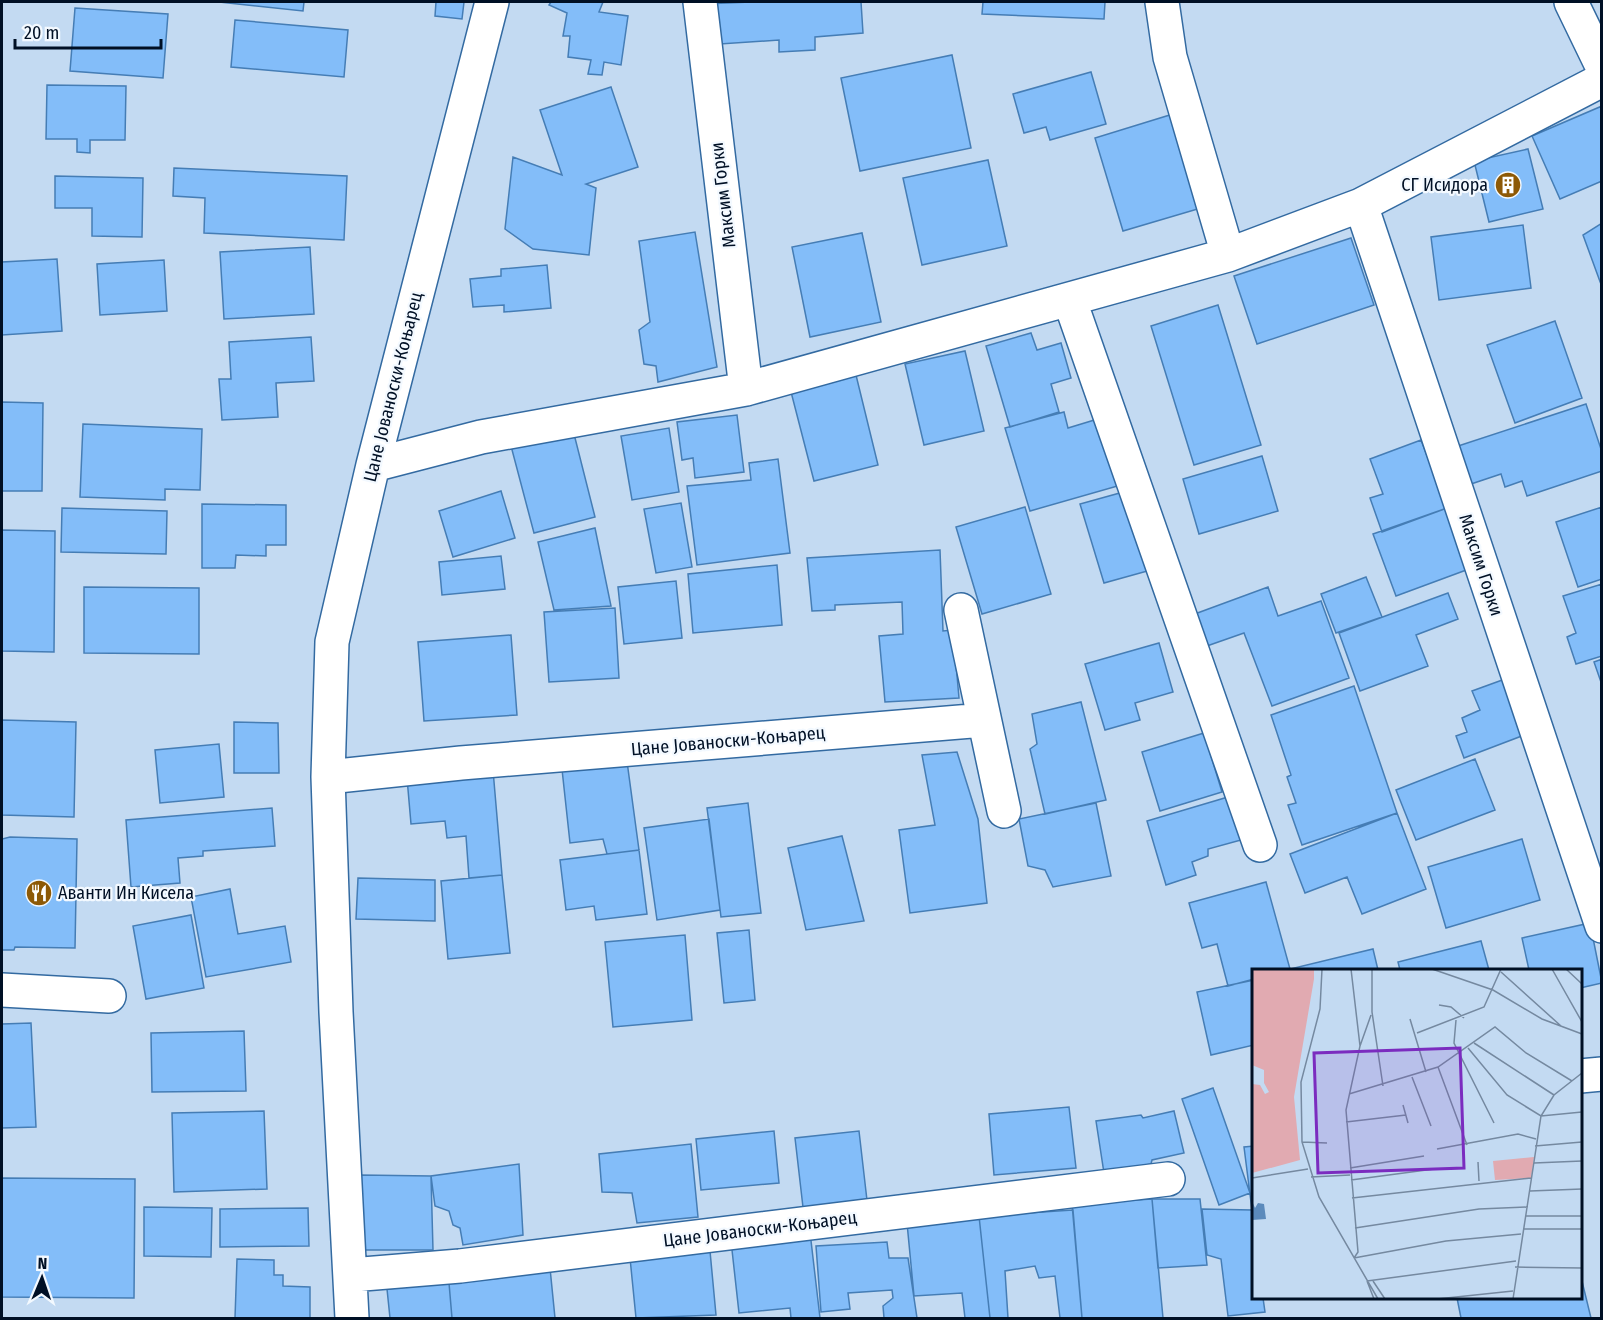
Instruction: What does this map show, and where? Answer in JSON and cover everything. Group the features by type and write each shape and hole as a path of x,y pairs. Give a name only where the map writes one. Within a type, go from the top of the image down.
{"street":[{"name":"Цане Јованоски-Коњарец","path":"352,1318 336,1012 328,777 332,642 373,465 492,2"},
{"name":"Максим Горки","path":"700,2 746,389"},
{"path":"1162,2 1170,57 1228,255"},
{"path":"1571,2 1602,66"},
{"path":"373,465 481,437 746,389 1070,301 1228,255 1361,205 1602,80"},
{"name":"Максим Горки","path":"1361,205 1602,926"},
{"path":"1070,301 1260,845"},
{"path":"961,610 1004,812"},
{"name":"Цане Јованоски-Коњарец","path":"328,777 461,763 984,720"},
{"path":"2,990 109,996"},
{"path":"1582,1076 1602,1074"},
{"name":"Цане Јованоски-Коњарец","path":"351,1275 460,1266 1168,1179"}],"building":[{"path":"219,2 304,2 303,11"},
{"path":"436,2 464,2 462,19 435,16"},
{"path":"551,2 603,2 599,12 628,16 621,65 604,62 602,75 588,74 591,60 568,57 570,36 563,36 567,13 549,5"},
{"path":"861,2 863,33 815,37 815,50 779,52 779,40 705,45 703,4"},
{"path":"983,2 1105,2 1104,19 982,14"},
{"path":"75,8 168,14 163,78 70,71"},
{"path":"235,20 348,30 344,77 231,67"},
{"path":"952,55 971,148 860,171 841,78"},
{"path":"1091,72 1106,124 1050,140 1046,127 1024,133 1013,94"},
{"path":"47,85 126,86 125,140 90,140 90,153 77,152 77,139 46,139"},
{"path":"611,87 638,167 586,184 596,188 589,255 533,249 505,229 513,157 562,175 540,110"},
{"path":"1602,106 1602,181 1560,199 1532,136"},
{"path":"1173,114 1201,208 1123,231 1095,138"},
{"name":"СГ Исидора","path":"1528,149 1543,209 1489,222 1474,161"},
{"path":"988,160 1007,246 922,265 903,178"},
{"path":"174,168 347,176 344,240 204,233 205,198 173,196"},
{"path":"55,176 143,178 142,237 92,236 92,208 55,208"},
{"path":"1602,223 1602,287 1583,235"},
{"path":"1523,225 1531,288 1439,300 1431,237"},
{"path":"695,232 717,367 658,382 656,366 644,364 639,330 650,322 639,241"},
{"path":"862,233 881,322 810,337 792,247"},
{"path":"1351,238 1374,305 1257,344 1234,276"},
{"path":"310,247 314,314 224,319 220,252"},
{"path":"57,259 62,331 2,335 2,262"},
{"path":"164,260 167,311 100,315 97,264"},
{"path":"547,265 551,308 504,312 504,305 473,307 470,279 501,276 501,269"},
{"path":"1218,305 1261,445 1194,465 1151,326"},
{"path":"1555,321 1582,398 1515,423 1487,345"},
{"path":"1031,333 1037,350 1061,343 1071,378 1051,384 1059,412 1010,427 986,346"},
{"path":"311,337 314,381 276,383 278,417 222,420 219,379 231,379 229,342"},
{"path":"965,351 984,431 924,445 905,364"},
{"path":"855,371 878,465 814,481 790,388"},
{"path":"2,402 43,403 42,491 2,491"},
{"path":"1586,404 1602,452 1602,471 1527,496 1522,481 1505,487 1501,474 1465,486 1452,448"},
{"path":"1064,412 1068,428 1101,418 1121,485 1030,511 1005,428"},
{"path":"737,415 744,472 695,478 693,458 682,460 677,422"},
{"path":"83,424 202,429 200,490 165,489 165,500 80,497"},
{"path":"669,428 679,492 632,500 621,436"},
{"path":"573,430 595,517 534,533 511,446"},
{"path":"1421,440 1447,508 1382,532 1370,498 1383,494 1370,459"},
{"path":"1262,456 1278,511 1199,534 1183,479"},
{"path":"778,459 790,553 697,565 687,486 751,480 749,463"},
{"path":"501,491 515,538 453,557 439,511"},
{"path":"1127,491 1151,570 1104,583 1080,504"},
{"path":"681,503 692,567 656,573 644,509"},
{"path":"202,504 286,505 286,545 266,545 266,556 236,555 235,568 202,568"},
{"path":"1025,507 1051,594 982,614 956,527"},
{"path":"1602,507 1602,579 1578,587 1556,522"},
{"path":"62,508 167,511 166,554 61,552"},
{"path":"1447,508 1469,569 1396,596 1373,534"},
{"path":"595,528 611,606 554,610 538,542"},
{"path":"2,530 55,531 54,652 2,651"},
{"path":"940,550 943,631 953,630 959,698 885,702 879,636 903,634 902,602 835,605 835,610 812,611 807,558"},
{"path":"501,556 505,589 442,595 439,562"},
{"path":"777,565 782,625 693,633 688,574"},
{"path":"1366,577 1382,617 1336,633 1321,594"},
{"path":"676,581 682,638 624,644 618,587"},
{"path":"1602,584 1602,656 1576,664 1567,637 1576,633 1563,596"},
{"path":"84,587 199,588 199,654 84,653"},
{"path":"1268,587 1278,616 1321,601 1349,678 1272,706 1244,633 1204,647 1192,615"},
{"path":"1448,593 1458,619 1416,635 1428,666 1360,691 1339,633"},
{"path":"615,608 619,678 549,682 544,612"},
{"path":"511,635 517,715 424,721 418,642"},
{"path":"1159,643 1173,692 1135,703 1140,720 1105,730 1085,664"},
{"path":"1602,659 1602,685 1594,662"},
{"path":"1505,679 1527,734 1464,758 1456,736 1467,732 1462,718 1480,710 1472,691"},
{"path":"1354,686 1397,813 1302,845 1288,805 1296,803 1287,777 1291,775 1271,715"},
{"path":"1081,702 1106,800 1045,814 1030,749 1037,744 1032,714"},
{"path":"2,720 76,722 74,817 2,815"},
{"path":"234,722 278,723 279,773 234,773"},
{"path":"1204,733 1222,792 1160,811 1142,752"},
{"path":"219,744 224,797 160,803 155,750"},
{"path":"957,752 978,819 987,903 910,913 899,830 935,825 922,755"},
{"path":"626,754 639,850 607,854 603,839 570,843 561,760"},
{"path":"1475,759 1495,810 1416,840 1396,790"},
{"path":"493,770 502,875 469,878 466,836 447,838 445,821 411,824 407,778"},
{"path":"1228,797 1241,840 1208,849 1208,856 1192,862 1196,875 1166,885 1147,821"},
{"path":"748,803 761,913 721,917 707,808"},
{"path":"1096,803 1111,876 1053,887 1045,870 1028,866 1019,819"},
{"path":"272,808 275,846 203,851 203,856 178,858 180,883 131,887 126,820"},
{"path":"1397,813 1426,889 1362,914 1347,877 1305,893 1290,854"},
{"path":"709,819 720,910 657,920 644,828"},
{"path":"842,836 864,921 806,930 788,848"},
{"name":"Аванти Ин Кисела","path":"10,837 77,839 75,948 15,947 14,950 2,950 2,839"},
{"path":"1522,839 1540,900 1446,928 1428,867"},
{"path":"639,850 647,914 596,920 594,906 566,910 560,860"},
{"path":"502,875 510,953 448,959 441,881"},
{"path":"358,878 435,880 435,921 356,919"},
{"path":"1266,882 1290,969 1252,969 1252,980 1228,986 1217,944 1202,948 1189,903"},
{"path":"230,889 238,934 285,926 291,962 206,977 191,897"},
{"path":"191,915 204,988 146,999 133,926"},
{"path":"1590,923 1602,983 1582,988 1582,969 1529,969 1522,938"},
{"path":"749,930 755,1000 724,1003 717,933"},
{"path":"685,935 692,1020 613,1027 605,942"},
{"path":"1481,941 1489,969 1400,969 1398,962"},
{"path":"1373,949 1378,969 1290,969"},
{"path":"1252,980 1252,1045 1211,1055 1197,992"},
{"path":"31,1023 36,1127 2,1128 2,1024"},
{"path":"244,1031 246,1091 152,1092 151,1033"},
{"path":"1213,1088 1250,1193 1219,1205 1182,1099"},
{"path":"1069,1107 1076,1168 994,1175 989,1114"},
{"path":"264,1111 267,1189 174,1192 172,1113"},
{"path":"1174,1111 1184,1153 1152,1160 1151,1164 1104,1173 1096,1121 1141,1115 1143,1118"},
{"path":"774,1131 779,1183 701,1190 696,1139"},
{"path":"859,1131 868,1209 804,1216 795,1138"},
{"path":"691,1144 698,1217 637,1223 632,1193 602,1192 599,1154"},
{"path":"1252,1146 1252,1210 1244,1147"},
{"path":"519,1164 523,1235 463,1245 460,1228 453,1225 449,1211 435,1206 431,1176"},
{"path":"360,1175 431,1176 433,1250 359,1250"},
{"path":"2,1178 135,1179 134,1298 2,1297"},
{"path":"1152,1199 1200,1199 1207,1265 1158,1268"},
{"path":"1152,1199 1163,1318 1082,1318 1072,1204"},
{"path":"144,1207 212,1208 211,1257 144,1256"},
{"path":"308,1208 309,1246 220,1247 220,1209"},
{"path":"1202,1209 1252,1210 1252,1299 1263,1299 1265,1312 1228,1316 1221,1259 1207,1255"},
{"path":"1073,1210 1082,1318 1060,1318 1055,1276 1039,1278 1035,1266 1005,1271 1008,1318 990,1318 979,1216"},
{"path":"979,1216 990,1318 965,1318 962,1293 914,1296 907,1223"},
{"path":"810,1232 820,1318 791,1318 790,1308 739,1313 731,1241"},
{"path":"887,1242 889,1258 908,1258 917,1318 884,1318 883,1306 893,1298 892,1290 848,1293 850,1309 821,1312 816,1246"},
{"path":"710,1251 716,1315 636,1318 630,1258"},
{"path":"237,1259 274,1260 274,1275 283,1275 283,1286 310,1287 310,1318 235,1318"},
{"path":"550,1268 555,1318 452,1318 449,1283 502,1278 510,1273"},
{"path":"1582,1281 1591,1318 1461,1318 1457,1299 1582,1299"},
{"path":"449,1283 452,1318 390,1318 387,1289"}],"place":[{"name":"СГ Исидора","path":"1508,185"},
{"name":"Аванти Ин Кисела","path":"39,893"}]}
